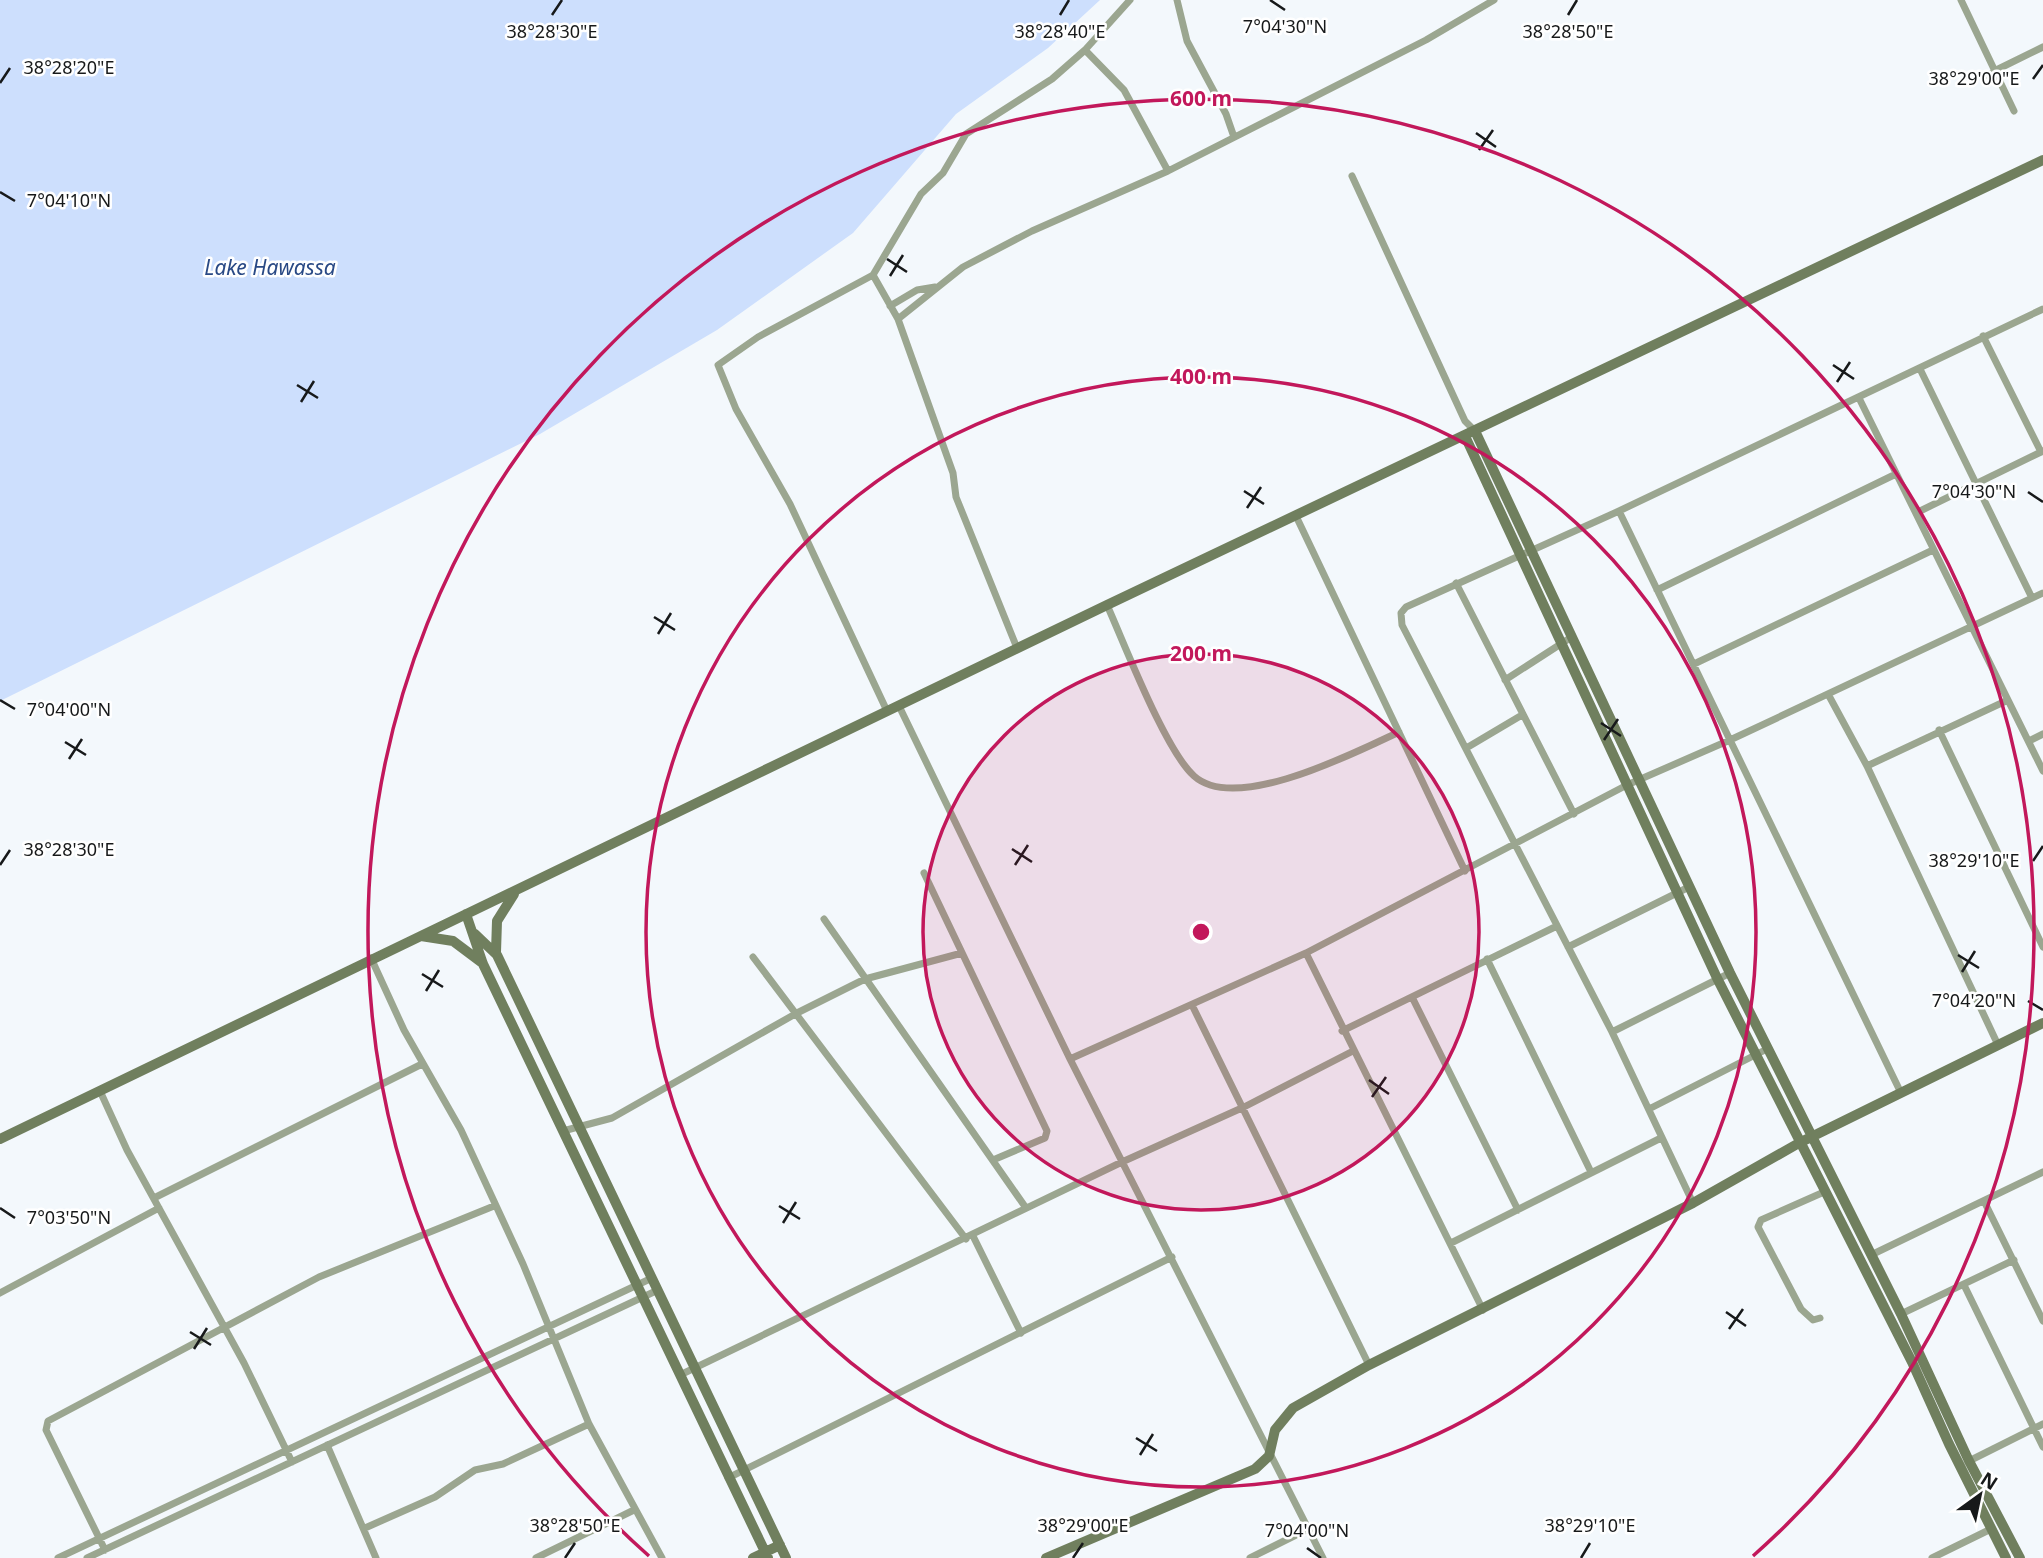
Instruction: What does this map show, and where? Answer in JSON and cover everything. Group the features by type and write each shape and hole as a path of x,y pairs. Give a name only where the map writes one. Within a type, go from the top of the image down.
{"main road":[{"path":"0,1139 1017,648 2043,160"},
{"path":"1470,434 1565,640 1627,785 1717,978 1762,1052"},
{"path":"1565,640 1639,779 1730,973 1762,1052 1805,1140 1871,1255 1969,1461 2020,1558"},
{"path":"497,955 497,920 516,891"},
{"path":"466,914 483,964 767,1555"},
{"path":"475,934 497,955 658,1290 693,1369 786,1558"},
{"path":"421,936 443,939 462,946 483,964"},
{"path":"500,999 514,992"},
{"path":"1046,1558 1255,1469 1269,1456 1275,1430 1293,1408 1369,1365 1693,1203 1805,1140 2043,1023"},
{"path":"1805,1140 1824,1192 1912,1362 2006,1558"},
{"path":"754,1558 767,1555 780,1545"}],"street":[{"path":"887,711 790,504 736,409 718,365 758,337 873,275 921,194 943,173 966,134 1052,79 1085,50 1130,0"},
{"path":"1177,0 1187,40 1226,114 1234,137"},
{"path":"898,319 963,267 990,252 1168,171 1426,40 1494,0"},
{"path":"1961,0 2014,111"},
{"path":"1984,76 2043,47"},
{"path":"1085,50 1124,90 1168,171"},
{"path":"1352,176 1470,434"},
{"path":"873,275 898,319 953,474 956,497 1017,648"},
{"path":"890,306 917,290 936,287"},
{"path":"1693,1203 1612,1032 1400,619 1406,607 1524,551 1619,511 2043,309"},
{"path":"1916,513 2042,452 1983,336"},
{"path":"1920,369 2032,598"},
{"path":"1859,398 2043,771"},
{"path":"1657,590 1896,474"},
{"path":"1619,511 1901,1093"},
{"path":"1296,516 1465,871"},
{"path":"1694,664 1933,550"},
{"path":"1456,583 1574,814"},
{"path":"1070,1059 1306,953 1639,779 1730,740 2043,593"},
{"path":"1107,605 1170,741 1194,776 1208,783 1256,786 1285,781 1399,732"},
{"path":"1505,680 1565,640"},
{"path":"1828,694 1867,766 1998,1045"},
{"path":"1867,766 2008,700"},
{"path":"899,706 1070,1059 1323,1558"},
{"path":"1468,747 1522,715"},
{"path":"1939,730 2043,947"},
{"path":"2029,741 2043,734"},
{"path":"924,873 1047,1131 1045,1138 993,1160"},
{"path":"1568,947 1689,887"},
{"path":"824,919 1026,1208"},
{"path":"1342,1031 1557,926"},
{"path":"563,1131 594,1125 612,1118 797,1013 865,979 962,953"},
{"path":"1306,953 1342,1031 1483,1310"},
{"path":"753,957 970,1238 1021,1334"},
{"path":"371,958 422,1063 461,1130 549,1325 589,1424 662,1558"},
{"path":"1487,959 1591,1172"},
{"path":"1612,1032 1730,973"},
{"path":"1412,997 1518,1210"},
{"path":"1192,1005 1369,1365"},
{"path":"680,1375 970,1238 1122,1162 1244,1107 1353,1051"},
{"path":"1649,1110 1762,1052"},
{"path":"154,1198 422,1063"},
{"path":"100,1091 127,1150 226,1329 292,1462"},
{"path":"1451,1243 1661,1138"},
{"path":"1871,1255 2043,1172"},
{"path":"1820,1318 1812,1320 1801,1309 1758,1227 1761,1220 1824,1192"},
{"path":"1984,1201 2043,1321"},
{"path":"105,1550 46,1430 48,1420 226,1329 319,1277 494,1206"},
{"path":"0,1293 159,1208"},
{"path":"728,1478 1172,1257"},
{"path":"1901,1314 2014,1260"},
{"path":"58,1558 652,1278"},
{"path":"1964,1285 2043,1447"},
{"path":"87,1558 658,1290"},
{"path":"365,1528 435,1497 475,1470 503,1464 589,1424"},
{"path":"1969,1461 2043,1424"},
{"path":"327,1445 376,1558"},
{"path":"536,1558 634,1510"},
{"path":"1250,1558 1308,1529"},
{"path":"1932,1558 1991,1530"}],"water":[{"name":"Lake Hawassa","path":"0,0 1100,0 1048,48 956,114 853,233 717,330 540,434 0,701"}]}
